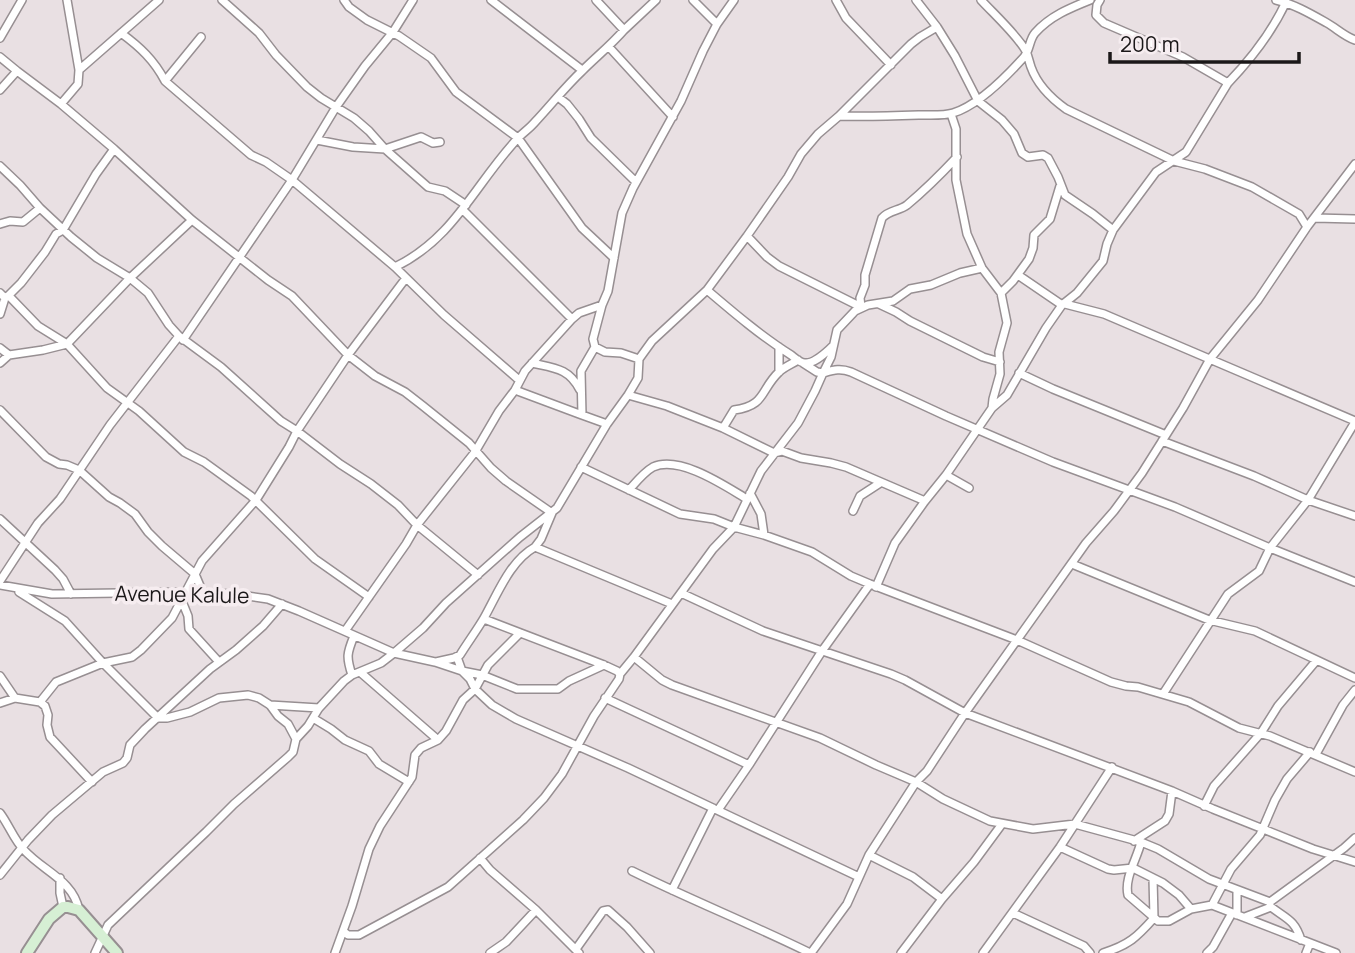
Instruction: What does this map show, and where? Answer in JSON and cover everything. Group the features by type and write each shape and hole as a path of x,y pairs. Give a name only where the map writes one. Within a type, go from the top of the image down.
{"street":[{"path":"0,38 22,0"},
{"path":"61,104 78,84 80,76 67,0"},
{"path":"79,70 159,0"},
{"path":"222,0 259,33 307,87 369,131 428,187 445,191 464,207 572,319"},
{"path":"344,0 367,20 393,32 431,58 456,92 518,138 582,228 614,258"},
{"path":"0,583 25,541 57,503 127,402 181,338 239,258 292,180 336,107 414,0"},
{"path":"491,0 582,70"},
{"path":"596,0 624,30"},
{"path":"395,267 435,241 518,138 582,70 656,0"},
{"path":"693,0 717,24"},
{"path":"582,415 581,371 595,347 593,340 608,291 622,213 673,117 717,24 734,0"},
{"path":"836,0 846,18 891,65"},
{"path":"916,0 937,27 978,101 1002,120 1014,134 1022,153 1028,157 1043,155 1048,158 1065,195 1113,230"},
{"path":"981,0 1019,41 1027,53 1031,69 1052,99 1066,109 1174,161 1252,187 1299,214 1307,227"},
{"path":"839,116 951,114 978,101 1014,68 1027,53 1029,43 1036,33 1052,18 1090,0"},
{"path":"1100,0 1096,15 1104,23 1183,57 1228,83"},
{"path":"1276,0 1286,2 1328,23 1355,40"},
{"path":"672,890 715,809 750,765 822,651 873,585 895,543 992,408 1007,395 1046,328 1103,261 1113,230 1156,172 1186,152 1228,83 1249,61 1277,22 1286,2"},
{"path":"95,953 108,925 233,804 293,752 296,739 344,681 381,663 394,653 520,537 552,513 638,378 639,359 652,341 707,290 788,177 801,154 818,134 920,37 937,27"},
{"path":"121,33 147,54 165,81 251,155 292,180 395,267 444,315 519,380"},
{"path":"165,81 201,37"},
{"path":"609,47 673,117"},
{"path":"0,57 61,104 192,220 292,296 348,355 375,376 399,388 424,406 469,443 506,481 552,513"},
{"path":"0,90 17,71"},
{"path":"558,97 568,104 591,138 636,183"},
{"path":"951,114 956,129 956,180 967,234 982,268 1001,293 1007,323 999,352 1000,374 992,408"},
{"path":"317,140 353,147 385,149 421,137 433,143 439,142"},
{"path":"0,314 5,296 21,283 56,234 63,230 114,149"},
{"path":"861,307 860,298 883,218 886,214 904,208 957,157"},
{"path":"632,870 811,953 848,904 869,855 916,782 927,771 1086,543 1130,489 1183,408 1210,359 1265,291 1307,227 1355,164"},
{"path":"0,166 63,230 97,258 130,278 148,293 181,338 226,372 281,421 298,430 398,505 417,525 478,575"},
{"path":"1001,293 1029,259 1034,235 1050,219 1060,186"},
{"path":"0,224 10,221 21,223 40,208"},
{"path":"1315,218 1355,219"},
{"path":"0,363 9,355 67,344 130,278 192,220"},
{"path":"747,236 779,266 861,307"},
{"path":"344,931 353,936 365,932 448,887 544,798 562,774 620,674 713,549 734,527 761,471 797,423 816,391 831,357 837,330 855,311 861,307 893,300 910,289 982,268"},
{"path":"1018,275 1064,305 1104,314 1355,422 1308,500 1270,548 1259,571 1228,594 1163,694"},
{"path":"40,702 56,682 103,663 137,654 172,618 202,561 256,500 348,355 406,278"},
{"path":"707,290 779,347 817,372 837,369 851,372 1053,462 1130,489 1352,581 1355,588"},
{"path":"5,296 22,308 38,326 67,344 107,388 184,452 204,462 256,500 315,559 369,597"},
{"path":"878,304 983,357 1000,362"},
{"path":"345,631 407,544 417,525 475,452 532,363 579,313 602,305"},
{"path":"723,428 734,410 743,410 759,400 779,372 801,362 810,363 834,345"},
{"path":"595,347 605,352 621,353 639,359"},
{"path":"779,347 779,372"},
{"path":"0,348 9,355"},
{"path":"831,357 837,369"},
{"path":"532,363 572,376 581,393"},
{"path":"572,376 581,371"},
{"path":"1019,373 1308,500 1355,516"},
{"path":"515,390 607,425"},
{"path":"628,395 667,406 723,428 774,453 782,451 846,467 925,501"},
{"path":"0,410 46,457 58,464 79,470 109,497 135,514 148,532 195,574 203,593"},
{"path":"629,490 647,471 656,466 686,468 748,496 761,514 764,535"},
{"path":"581,467 680,514 714,519 812,552 851,576 1017,640 1111,682 1189,702 1239,728 1261,733 1355,772"},
{"path":"946,475 969,488"},
{"path":"853,511 860,496 880,483"},
{"path":"435,662 457,657 484,619 505,578 541,539 552,513"},
{"path":"0,519 63,579 71,594"},
{"path":"535,547 672,604"},
{"path":"1072,564 1209,620 1255,631 1355,678"},
{"name":"Avenue Kalule","path":"0,583 35,592 71,594 185,592 254,596 282,604 394,653 482,674 517,689 558,689 604,665"},
{"path":"12,588 59,617 158,718"},
{"path":"681,593 764,631 898,677 965,713 1112,767 1333,856 1352,861"},
{"path":"182,601 188,615 189,629 219,662"},
{"path":"0,875 58,809 103,772 123,764 130,745 185,691 263,626 282,604"},
{"path":"484,619 604,665 620,674"},
{"path":"335,953 369,849 380,826 412,776 415,755 421,748 438,740 446,731 482,674 520,633"},
{"path":"355,636 347,660 356,673 438,740"},
{"path":"457,657 462,671 475,689 492,705 516,719 859,877"},
{"path":"634,657 662,680 820,738 916,782 943,799 979,816 1002,824 1039,829 1074,824 1158,849 1209,879 1270,905 1295,924 1301,940"},
{"path":"1204,806 1214,786 1261,733 1278,706 1316,661"},
{"path":"0,676 15,698"},
{"path":"1172,791 1169,814 1165,821 1138,842 1127,892 1154,918 1162,922 1213,902 1231,869 1260,835 1287,779 1313,753 1355,690"},
{"path":"158,718 190,712 219,698 248,695 265,700 288,724 296,739"},
{"path":"0,703 15,698 40,702 45,706 50,737 92,782"},
{"path":"605,698 750,765"},
{"path":"270,705 319,708"},
{"path":"313,718 345,740 369,751 379,764 409,782"},
{"path":"983,953 1060,848 1112,767"},
{"path":"0,813 22,848 60,878 74,896 79,910"},
{"path":"901,953 1002,824"},
{"path":"1207,953 1238,915 1270,905 1355,838"},
{"path":"1060,848 1108,869 1133,868 1171,889 1191,909"},
{"path":"1344,848 1352,861"},
{"path":"869,855 913,877 942,899"},
{"path":"480,858 577,951 603,911 608,909 650,953"},
{"path":"60,878 63,907"},
{"path":"1103,953 1126,945 1154,918 1153,878"},
{"path":"1209,879 1213,902"},
{"path":"1237,890 1238,915"},
{"path":"1213,902 1238,915 1336,953"},
{"path":"27,953 49,919 63,907 79,910 117,953"},
{"path":"491,953 506,942 536,910"},
{"path":"1013,912 1084,946 1090,953"},
{"path":"95,928 108,925"},
{"path":"1306,953 1310,943"}]}
